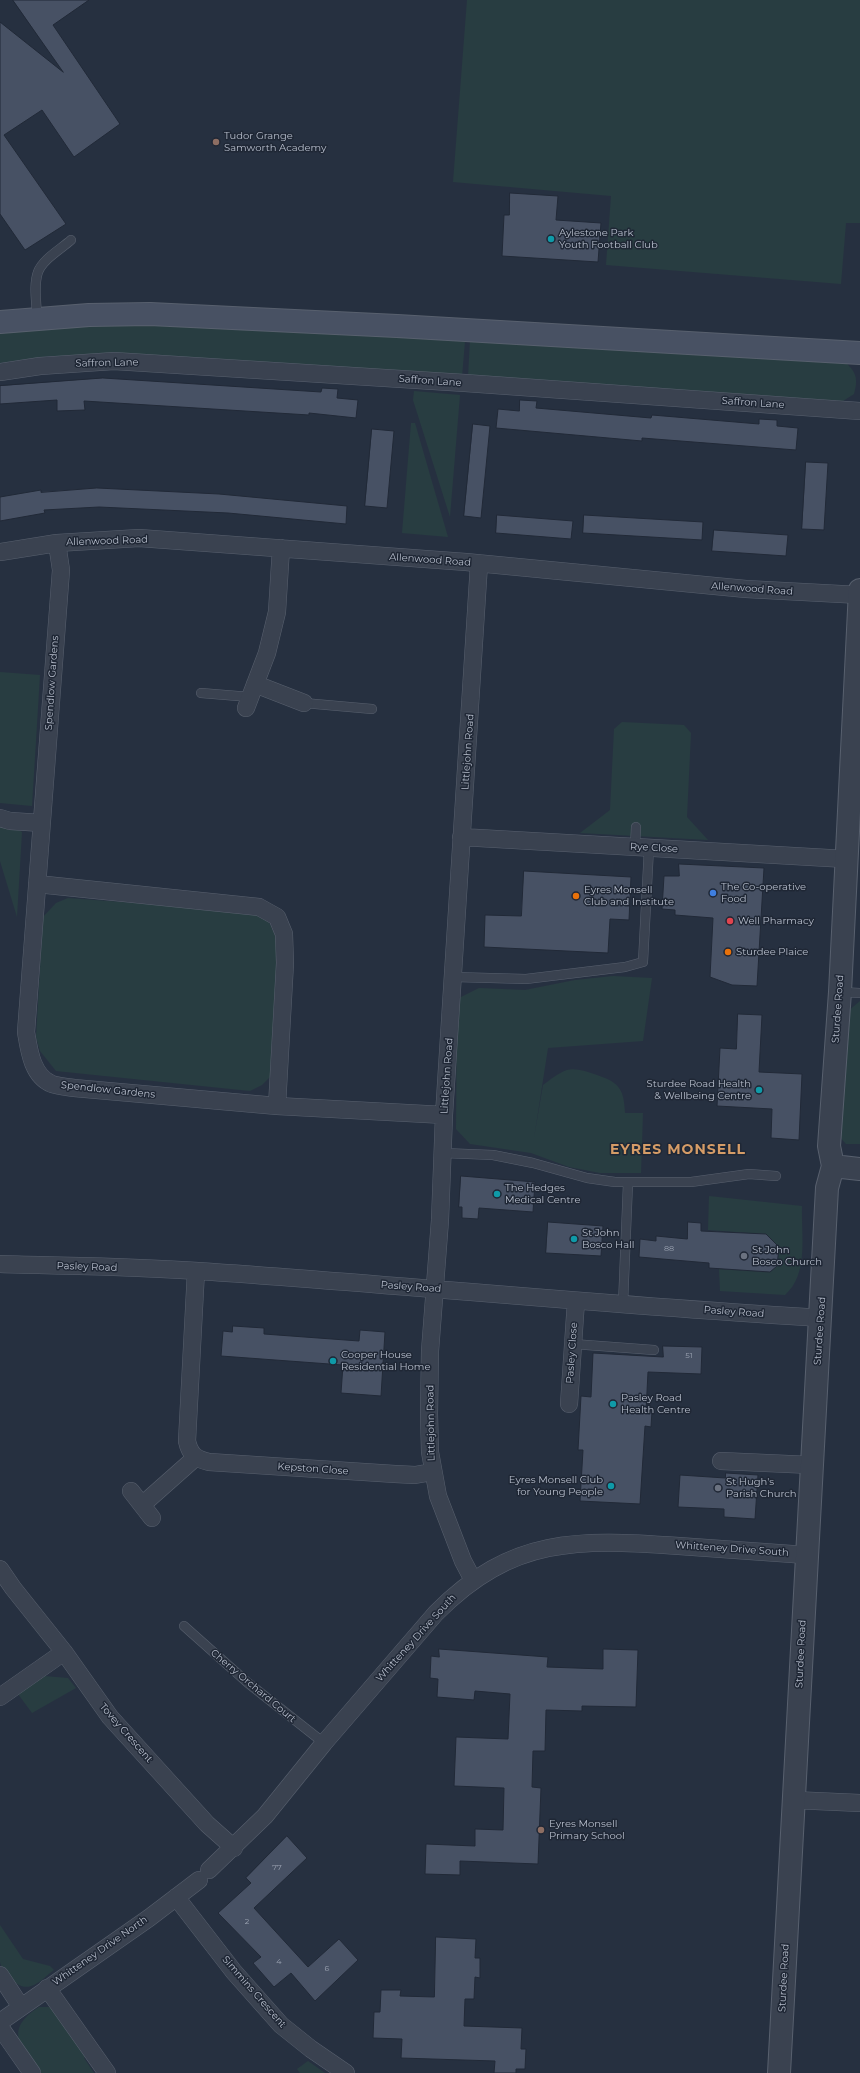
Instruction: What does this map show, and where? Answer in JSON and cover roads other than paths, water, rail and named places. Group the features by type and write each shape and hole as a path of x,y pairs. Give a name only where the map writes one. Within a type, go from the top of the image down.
{"main road":[{"path":"0,322 89,315 158,315 397,326 860,353"}],"street":[{"name":"Saffron Lane","path":"0,372 40,366 121,361 473,383 860,411"},
{"name":"Allenwood Road","path":"0,552 57,543 139,538 479,564 746,589 860,595"},
{"name":"Spendlow Gardens","path":"57,543 61,570 26,1032 30,1057 38,1072 51,1084 74,1088 277,1106 444,1115"},
{"path":"281,548 277,612 267,653 250,696 304,703"},
{"name":"Littlejohn Road","path":"473,1580 446,1521 432,1472 428,1414 444,1115 454,977 461,837 479,564"},
{"name":"Sturdee Road","path":"779,2073 827,1188 833,1166 829,1146 850,992 846,859 860,590"},
{"path":"0,818 10,821 42,823"},
{"name":"Rye Close","path":"461,837 846,859"},
{"path":"37,884 259,907 276,917 284,934 285,963 277,1106"},
{"path":"833,1166 860,1169"},
{"name":"Pasley Road","path":"0,1264 196,1271 435,1288 576,1301 821,1318"},
{"path":"131,1491 147,1511 195,1458 189,1451 187,1441 196,1271"},
{"name":"Pasley Close","path":"569,1404 576,1301"},
{"name":"Kepston Close","path":"195,1458 209,1462 395,1474 415,1475 432,1472"},
{"path":"721,1460 811,1465"},
{"name":"Whitteney Drive South","path":"204,1875 234,1848 265,1816 324,1743 452,1596 473,1580 512,1559 536,1550 562,1544 624,1542 806,1555"},
{"name":"Tovey Crescent","path":"0,1569 13,1588 64,1652 110,1717 207,1824 234,1848"},
{"path":"0,1697 64,1652"},
{"path":"793,1800 860,1803"},
{"name":"Whitteney Drive North","path":"0,2022 176,1897 204,1875"},
{"name":"Simmins Crescent","path":"176,1897 234,1972 281,2025 311,2049 346,2073"},
{"path":"0,1975 21,2007"},
{"path":"47,1988 107,2073"},
{"path":"0,2026 32,2073"}],"lane":[{"path":"37,319 36,287 38,272 43,264 71,240"},
{"path":"201,693 250,696"},
{"path":"304,703 372,709"},
{"path":"454,977 526,980 625,967 643,962 642,847 636,827"},
{"path":"443,1153 493,1155 533,1163 587,1178 628,1183 691,1182 749,1174 776,1176"},
{"path":"623,1304 628,1183"},
{"path":"573,1344 654,1350"},
{"name":"Cherry Orchard Court","path":"184,1626 248,1683 324,1743"}],"place":[{"name":"Tudor Grange Samworth Academy","path":"216,142"},
{"name":"Aylestone Park Youth Football Club","path":"551,239"},
{"name":"The Co-operative Food","path":"713,893"},
{"name":"Eyres Monsell Club and Institute","path":"576,896"},
{"name":"Well Pharmacy","path":"730,921"},
{"name":"Sturdee Plaice","path":"728,952"},
{"name":"Sturdee Road Health & Wellbeing Centre","path":"759,1090"},
{"name":"The Hedges Medical Centre","path":"497,1194"},
{"name":"St John Bosco Hall","path":"574,1239"},
{"name":"St John Bosco Church","path":"744,1256"},
{"name":"Cooper House Residential Home","path":"333,1361"},
{"name":"Pasley Road Health Centre","path":"613,1404"},
{"name":"Eyres Monsell Club for Young People","path":"611,1486"},
{"name":"St Hugh's Parish Church","path":"718,1488"},
{"name":"Eyres Monsell Primary School","path":"541,1830"}],"district":[{"name":"EYRES MONSELL","path":"678,1150"}]}
